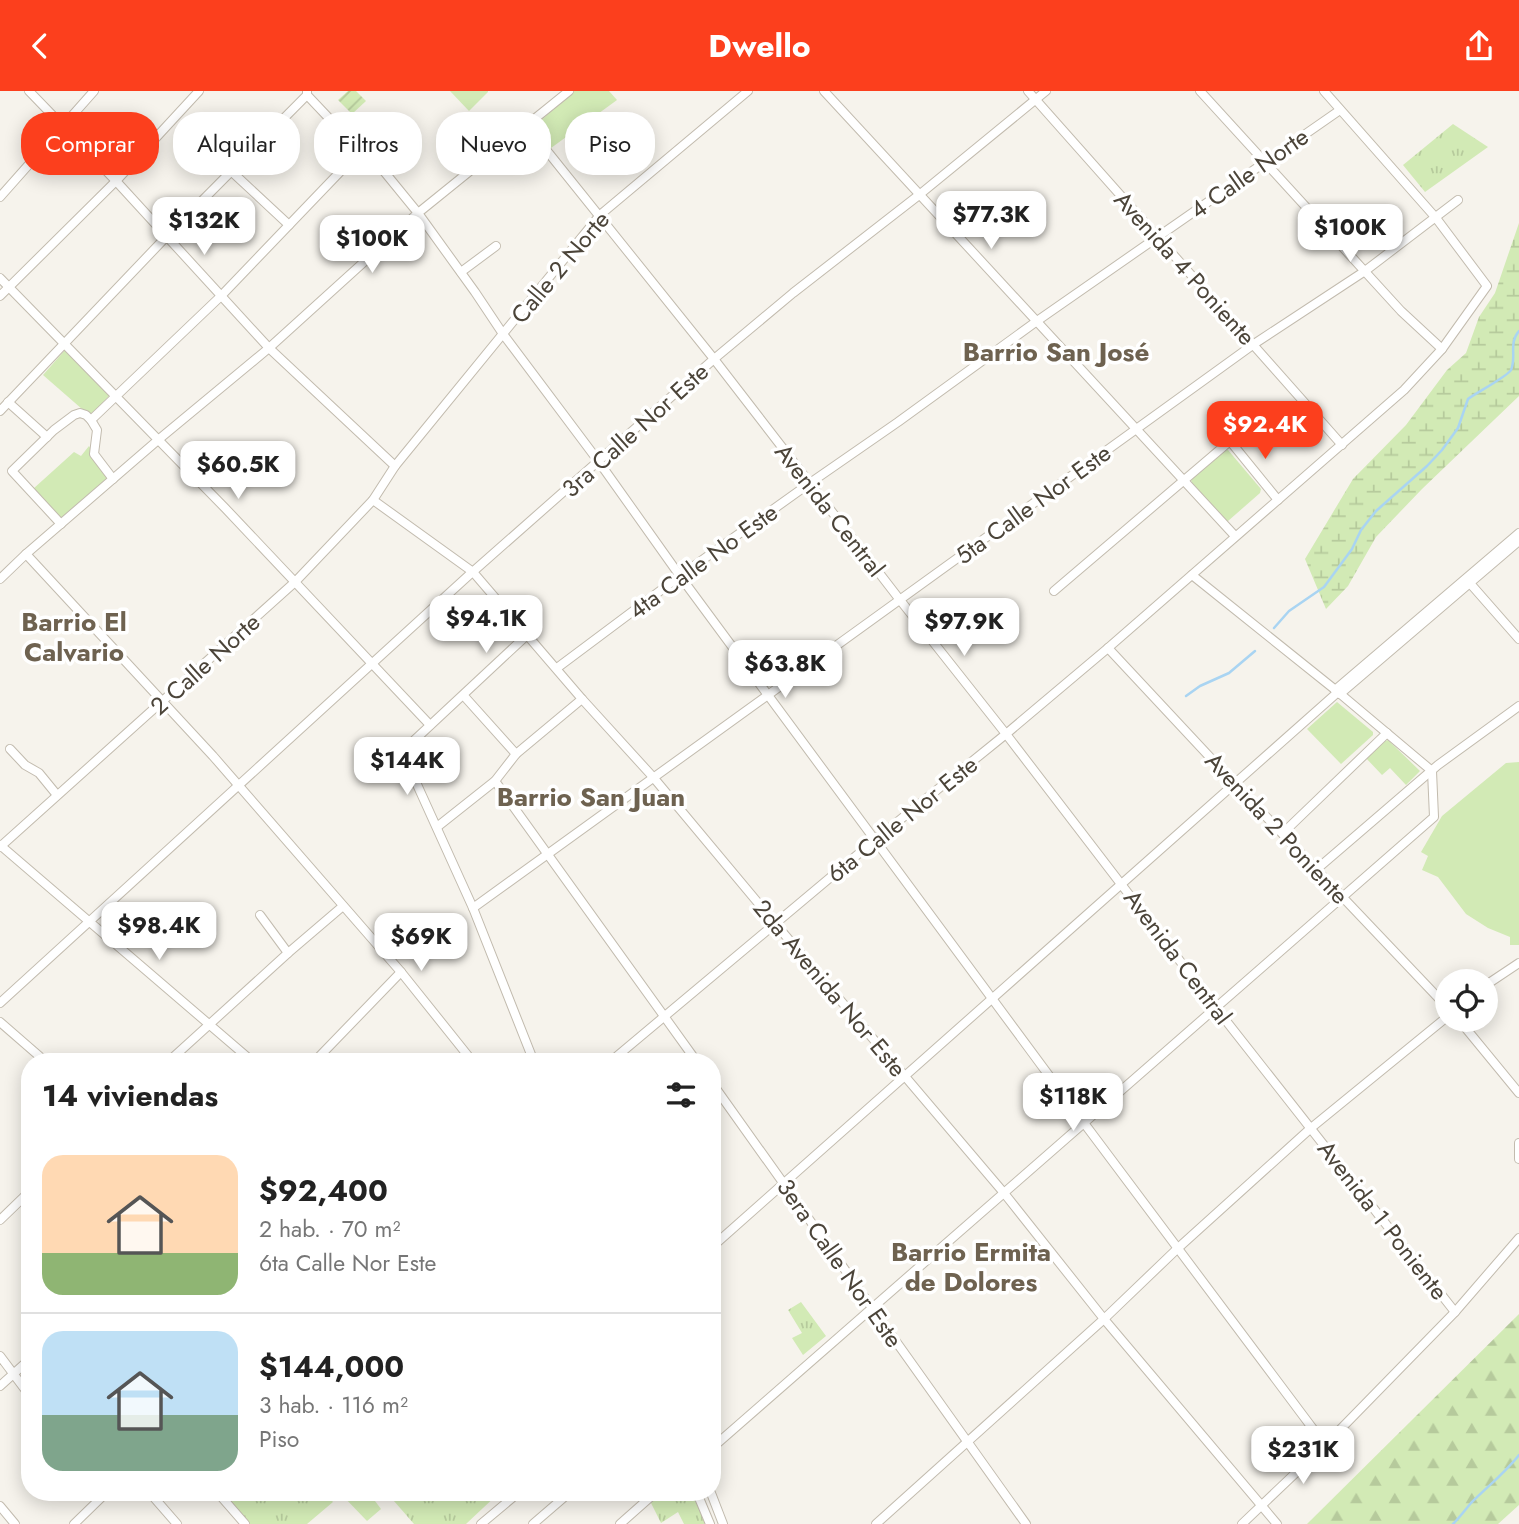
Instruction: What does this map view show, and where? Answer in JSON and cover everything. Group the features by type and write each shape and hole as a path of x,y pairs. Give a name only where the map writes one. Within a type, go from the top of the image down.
{"street":[{"path":"29,91 49,112"},
{"path":"76,112 94,91"},
{"path":"0,296 116,181 199,91"},
{"path":"544,112 569,91"},
{"name":"Calle 2 Norte","path":"395,466 600,215 748,91"},
{"path":"824,91 1235,536 1404,390 1442,349 1487,286 1436,218 1324,91"},
{"name":"Avenida 4 Poniente","path":"1028,91 1342,446"},
{"name":"3ra Calle Nor Este","path":"90,921 473,572 714,359 1046,91"},
{"path":"1200,91 1401,311 1442,349"},
{"path":"288,112 307,93 324,112"},
{"name":"4 Calle Norte","path":"1159,237 1340,110"},
{"name":"Avenida Central","path":"551,155 714,359 1311,1128"},
{"path":"0,197 21,174"},
{"path":"110,175 269,348 395,466"},
{"path":"0,411 227,175"},
{"path":"235,175 289,225"},
{"path":"92,420 221,296 337,175"},
{"path":"387,175 418,213 680,576 1177,1249 1325,1445"},
{"path":"0,579 158,440 269,348 418,213 466,175"},
{"name":"5ta Calle Nor Este","path":"473,908 1254,344 1365,271 1458,200"},
{"name":"4ta Calle No Este","path":"557,668 680,576 1159,237"},
{"path":"461,272 496,246"},
{"path":"0,278 116,395 430,725"},
{"path":"8,402 47,437"},
{"path":"61,524 12,471 47,437 74,415 80,413 92,420 97,430 94,454 113,479"},
{"path":"1054,591 1230,441 1278,499"},
{"name":"2 Calle Norte","path":"0,846 295,583 373,500 395,466"},
{"name":"2da Avenida Nor Este","path":"373,500 473,572 653,778 1004,1193 1104,1319 1277,1524"},
{"path":"1468,581 1519,533"},
{"name":"6ta Calle Nor Este","path":"621,1053 1006,734 1235,536"},
{"path":"721,1239 1338,692 1519,541"},
{"path":"26,554 238,785 401,972 466,1053"},
{"path":"721,1440 1434,817 1432,772 1338,692 1192,575"},
{"path":"1468,581 1519,639"},
{"path":"527,635 407,747 405,752 452,866 473,908 530,1053"},
{"name":"Avenida 2 Poniente","path":"1108,647 1435,994"},
{"path":"464,695 516,754"},
{"path":"437,827 495,782 516,754 582,699"},
{"path":"1317,869 1438,765 1519,706"},
{"path":"1283,833 1387,733"},
{"path":"10,749 25,765 39,773 57,795"},
{"path":"495,782 691,1053"},
{"path":"0,846 243,1053"},
{"path":"178,1053 343,906"},
{"path":"260,915 288,953"},
{"path":"0,1003 90,921"},
{"path":"1498,977 1519,963"},
{"path":"323,1053 401,972"},
{"path":"0,1022 36,1053"},
{"path":"876,1524 1311,1128 1435,1027"},
{"path":"1469,1032 1519,1093"},
{"name":"3era Calle Nor Este","path":"721,1096 1026,1524"},
{"name":"Avenida 1 Poniente","path":"1311,1128 1455,1311"},
{"path":"1519,1143 1519,1159"},
{"path":"0,1220 21,1200"},
{"path":"1242,1524 1325,1445 1455,1311 1519,1238"},
{"path":"0,1356 21,1384"},
{"path":"0,1386 21,1368"},
{"path":"74,1524 97,1501"},
{"path":"157,1501 177,1524"},
{"path":"225,1501 245,1524"},
{"path":"484,1523 509,1501"},
{"path":"533,1524 560,1501"},
{"path":"621,1524 646,1501"},
{"path":"700,1501 710,1524"},
{"path":"713,1501 723,1524"},
{"path":"0,1506 15,1524"}],"green space":[{"path":"348,91 356,91 366,101 354,112 350,112 338,100"},
{"path":"450,91 488,91 488,92 469,111"},
{"path":"573,91 609,91 617,100 600,112 565,112 565,138 551,148 550,112"},
{"path":"1453,124 1488,147 1425,192 1403,165"},
{"path":"1519,223 1519,396 1376,537 1348,586 1326,609 1305,559 1353,479 1406,425 1447,370 1466,353 1479,317 1495,293"},
{"path":"65,350 110,393 90,416 43,375"},
{"path":"89,446 108,479 61,520 33,489 74,452 81,456"},
{"path":"1228,450 1261,489 1260,493 1228,521 1224,520 1192,484 1191,479 1222,451"},
{"path":"1337,702 1373,732 1373,735 1341,764 1307,729"},
{"path":"1388,740 1420,771 1406,785 1390,768 1382,775 1365,757 1380,743"},
{"path":"1519,762 1519,945 1510,945 1510,937 1488,928 1466,914 1438,877 1422,870 1428,856 1421,852 1442,816 1506,763"},
{"path":"801,1302 826,1336 803,1355 792,1338 802,1333 788,1310"},
{"path":"1519,1314 1519,1505 1498,1524 1307,1524"},
{"path":"225,1501 333,1502 307,1524 245,1524"},
{"path":"348,1501 375,1501 381,1509 367,1521"},
{"path":"394,1501 490,1501 466,1524 414,1524"},
{"path":"650,1501 696,1501 705,1524 684,1524 678,1512 661,1523"}],"waterway":[{"path":"1274,628 1289,611 1324,587 1376,511 1442,450 1458,428 1468,399 1511,370 1513,345 1519,331"},
{"path":"1186,696 1200,686 1229,673 1255,651"},
{"path":"1453,1524 1519,1455"}],"district":[{"name":"Barrio San José","path":"1056,352"},
{"name":"Barrio El Calvario","path":"74,636"},
{"name":"Barrio San Juan","path":"591,797"},
{"name":"Barrio Ermita de Dolores","path":"971,1266"}]}
